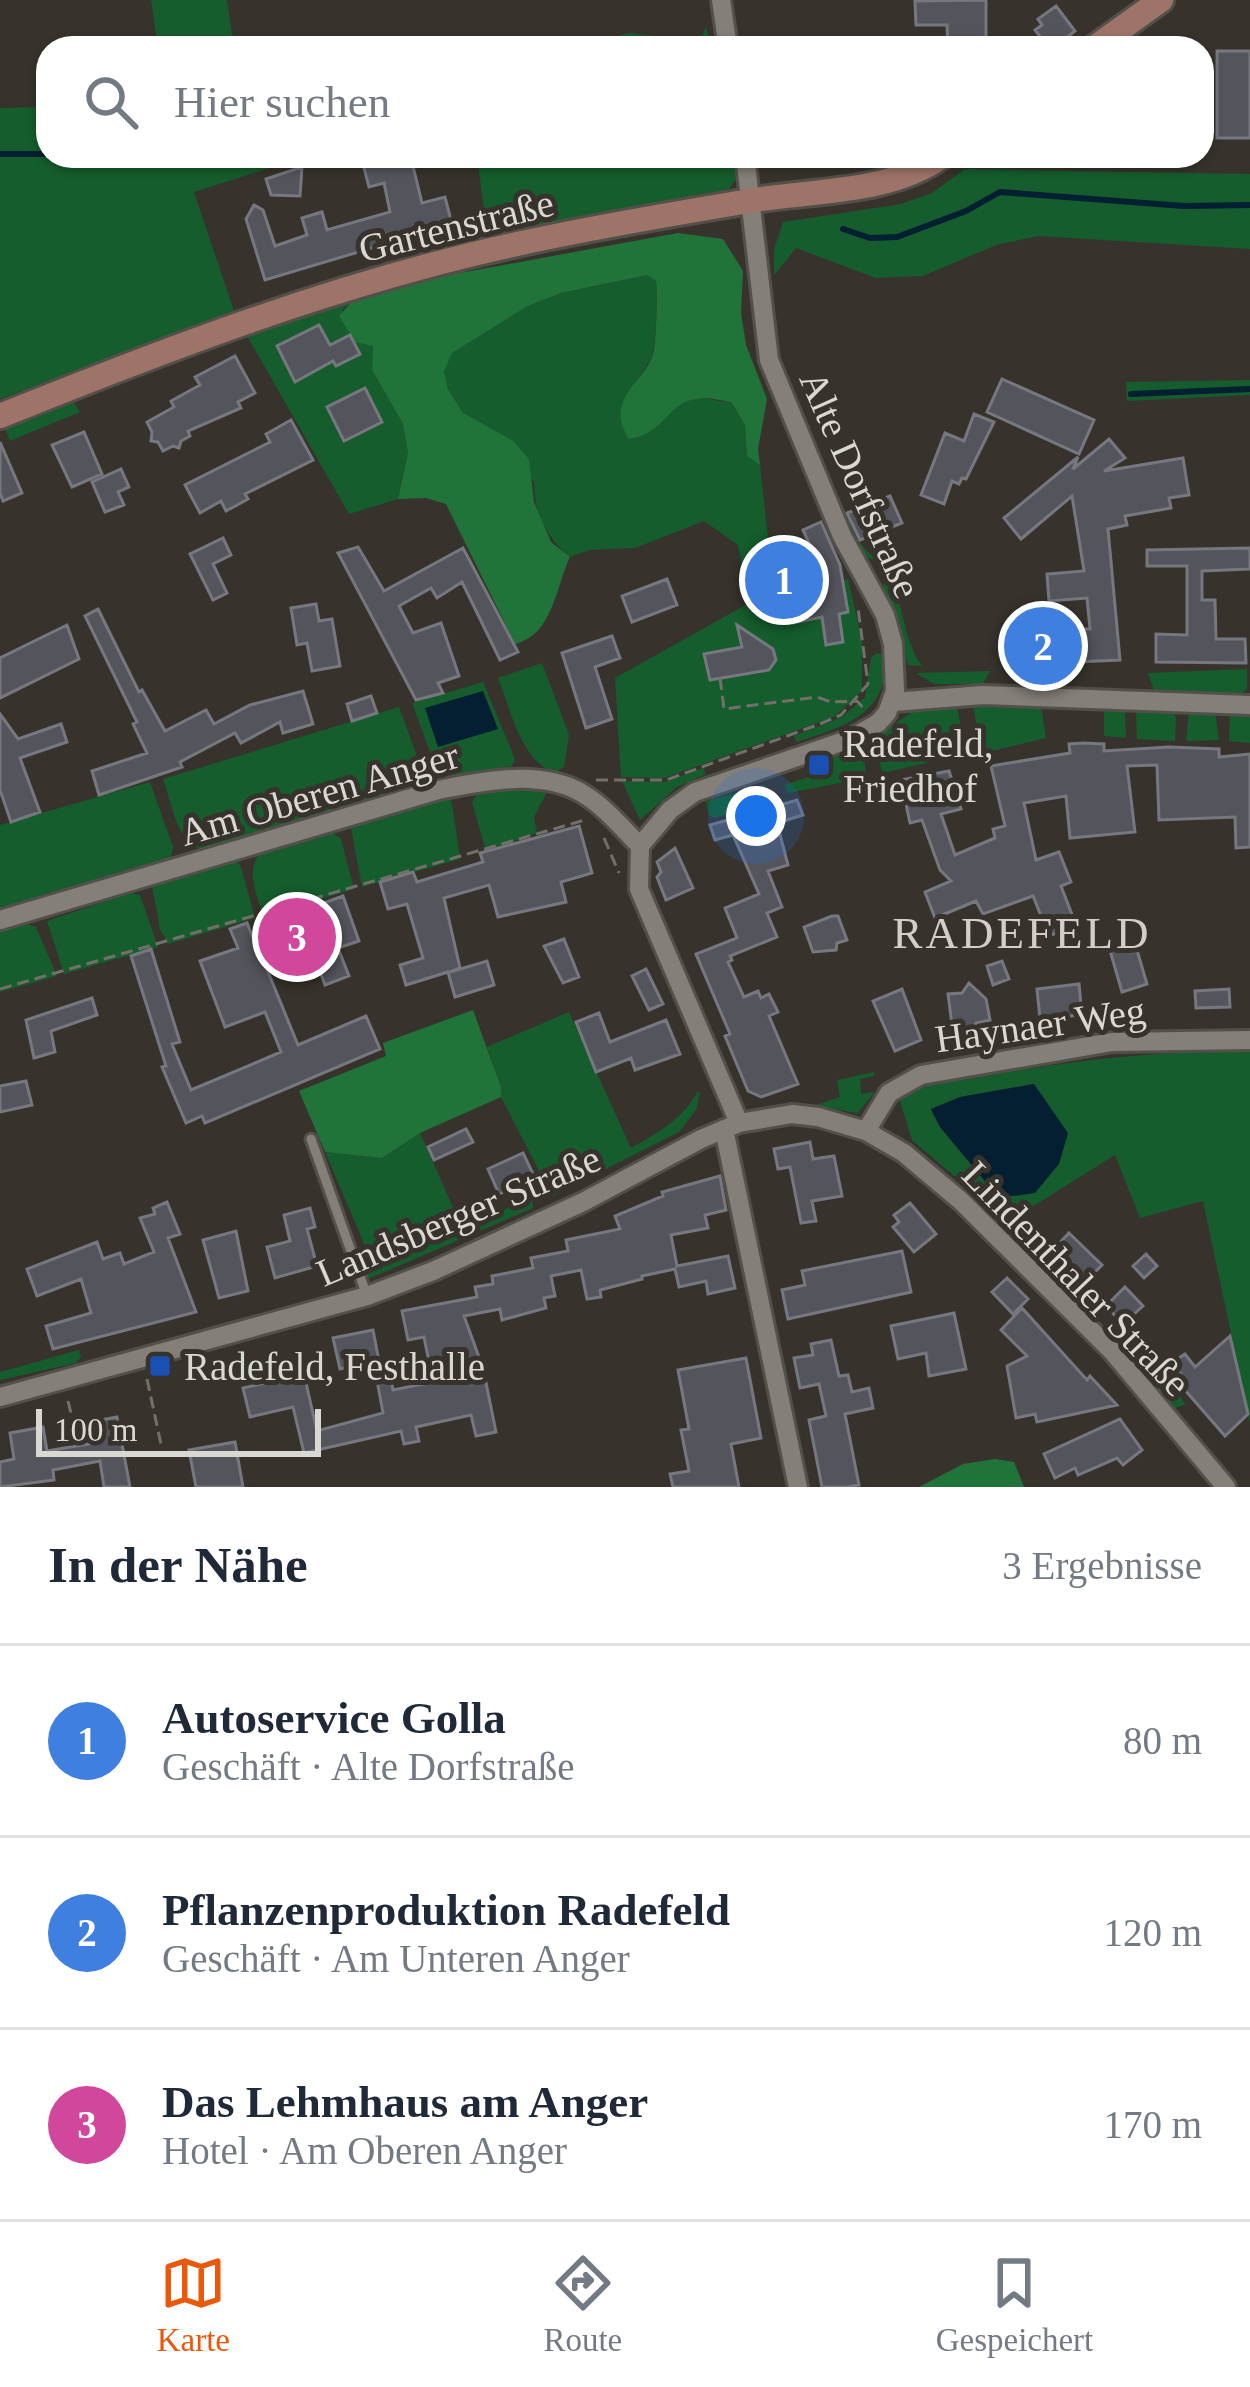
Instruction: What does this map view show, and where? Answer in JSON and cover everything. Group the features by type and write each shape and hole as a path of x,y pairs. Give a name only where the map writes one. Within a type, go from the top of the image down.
{"main road":[{"path":"1111,36 1161,0"},
{"name":"Gartenstraße","path":"0,416 233,325 390,274 519,243 752,200 876,183 922,168"}],"street":[{"path":"721,0 726,36"},
{"name":"Alte Dorfstraße","path":"747,168 769,360 842,536 885,615 896,673 893,702"},
{"path":"797,1487 731,1126 639,889 640,846 670,810 695,792 850,739 878,723 893,702 983,695 1250,705"},
{"name":"Am Oberen Anger","path":"0,920 485,780 532,781 580,791 640,846"},
{"name":"Haynaer Weg","path":"866,1131 889,1093 907,1080 950,1068 1112,1042 1250,1040"},
{"name":"Landsberger Straße","path":"0,1397 368,1296 566,1209 731,1126 792,1114 866,1131"},
{"name":"Lindenthaler Straße","path":"866,1131 904,1154 1020,1257 1111,1351 1226,1487"}],"lane":[{"path":"311,1139 368,1296"}],"path":[{"path":"580,779 666,780 841,715 868,685 856,603"},
{"path":"720,679 724,709 817,697 831,702 857,700"},
{"path":"0,988 589,819"},
{"path":"604,838 626,890 639,889"},
{"path":"143,1360 161,1449"},
{"path":"64,1382 78,1442"}],"green space":[{"path":"151,0 227,0 232,36 156,36"},
{"path":"36,107 36,168 269,168 194,192 234,311 0,399 0,108"},
{"path":"479,168 737,168 738,176 729,189 487,234"},
{"path":"965,169 1250,174 1250,249 1038,236 996,245 923,276 876,278 796,248 774,275 774,249 783,222 901,204 932,193"},
{"path":"678,233 723,239 743,271 741,313 746,345 767,399 758,449 760,465 747,456 745,425 732,403 694,399 644,435 629,439 622,424 623,401 650,361 655,344 656,281 647,275 561,293 528,306 452,353 444,372 463,413 513,441 529,459 534,502 551,542 570,557 545,620 528,639 515,644 446,504 426,498 398,499 408,453 403,424 372,370 373,346 355,342 339,316 353,300 422,280"},
{"path":"647,275 657,287 653,353 629,394 621,419 664,416 696,397 732,403 745,425 747,456 760,465 774,594 848,579 862,640 862,691 834,717 664,778 621,777 615,678 749,603 738,545 704,521 635,548 589,550 570,557 543,524 534,482 463,413 444,372 452,353 528,306 561,293"},
{"path":"353,300 342,310 373,346 372,370 403,424 408,453 398,499 349,514 246,334"},
{"path":"1250,380 1250,395 1127,401 1126,382"},
{"path":"790,385 858,541 877,561 863,556"},
{"path":"73,401 80,412 10,441 5,428"},
{"path":"888,575 922,666 908,665 883,585"},
{"path":"883,654 884,674 872,704 846,724 796,742 794,736 842,717 865,697 871,657"},
{"path":"542,663 569,735 564,767 554,773 525,745 498,678"},
{"path":"1247,669 1247,689 1242,693 1154,690 1148,673"},
{"path":"990,671 983,684 934,684 916,673"},
{"path":"483,682 515,759 512,766 483,775 444,773 436,768 412,703"},
{"path":"979,703 1041,706 1046,738 983,753 973,707"},
{"path":"953,704 966,754 882,773 875,737 912,712"},
{"path":"1108,706 1125,709 1126,738 1104,736"},
{"path":"399,707 427,784 207,851 182,833 163,779"},
{"path":"1139,708 1173,711 1175,741 1137,739"},
{"path":"1189,711 1215,711 1219,740 1186,741"},
{"path":"1234,712 1250,712 1250,743 1229,741"},
{"path":"849,748 862,748 867,778 788,793 784,785 826,771 827,761"},
{"path":"703,768 706,774 677,787 640,820 622,781 665,782"},
{"path":"150,782 173,847 170,861 0,914 0,825"},
{"path":"764,785 772,797 765,804 714,818 709,815 706,801"},
{"path":"528,786 546,794 534,817 537,833 486,851 472,802 481,789"},
{"path":"447,796 460,859 362,887 351,828"},
{"path":"331,831 341,839 354,889 263,916 253,881 258,857 264,850"},
{"path":"229,861 241,867 255,918 168,944 160,929 152,886"},
{"path":"130,893 140,895 158,947 64,974 47,921"},
{"path":"21,922 36,927 57,976 0,992 0,930"},
{"path":"473,1010 501,1097 420,1133 382,1158 325,1152 299,1091 386,1056 383,1043"},
{"path":"569,1012 631,1148 669,1124 700,1093 696,1110 679,1132 552,1196 501,1097 487,1047"},
{"path":"1250,1051 1250,1423 1203,1201 1140,1218 1115,1155 1008,1222 912,1140 899,1098 924,1085 1039,1067","holes":["1034,1084 999,1198 931,1110 960,1097"]},
{"path":"874,1072 860,1079 861,1094 875,1092 858,1113 813,1106 840,1097 837,1080"},
{"path":"420,1133 466,1237 368,1279 364,1272 374,1267 325,1152 382,1158"},
{"path":"532,1196 533,1208 475,1233 472,1225"},
{"path":"1117,1324 1186,1404 1175,1408 1117,1342"},
{"path":"79,1350 76,1363 0,1380 0,1372"},
{"path":"995,1459 1014,1462 1024,1487 919,1487 963,1464"}],"water":[{"path":"483,691 498,729 438,747 425,708"},
{"path":"1034,1084 1068,1133 1059,1164 1035,1193 999,1198 940,1127 931,1109 960,1097"}],"building":[{"path":"986,0 986,36 947,36 947,25 916,25 915,1"},
{"path":"1056,6 1075,31 1069,36 1040,36 1035,30 1042,25 1038,19"},
{"path":"1217,51 1250,51 1250,138 1217,138"},
{"path":"302,168 300,196 271,195 266,179"},
{"path":"364,168 413,168 422,203 445,197 452,224 265,280 246,219 254,205 263,210 275,246 307,235 302,218 322,212 327,230 390,212 384,183 369,187"},
{"path":"319,325 330,345 350,335 360,354 336,366 333,361 295,382 277,346"},
{"path":"235,356 255,393 238,402 241,408 188,431 190,436 179,448 163,451 158,442 151,441 147,422 200,385 195,377"},
{"path":"1002,379 1094,420 1079,454 987,412"},
{"path":"365,388 382,422 344,441 327,407"},
{"path":"974,414 994,422 966,479 959,484 952,481 944,504 921,495 945,433 964,441"},
{"path":"291,420 313,460 245,494 248,499 226,511 221,501 200,513 185,485 270,442 266,434"},
{"path":"84,432 102,474 72,487 52,445"},
{"path":"1109,439 1125,458 1104,471 1183,458 1189,495 1169,498 1171,508 1125,516 1127,525 1108,529 1120,660 1007,665 1007,629 1090,629 1087,598 1049,601 1047,574 1084,571 1072,496 1021,539 1004,518 1078,457 1073,469"},
{"path":"0,442 22,493 3,501 0,493"},
{"path":"121,469 129,487 118,492 124,505 105,512 92,482"},
{"path":"890,496 902,523 860,540 847,513"},
{"path":"821,522 840,565 848,612 839,614 843,642 826,645 822,617 793,623 786,591 776,593 772,553 809,543 803,530"},
{"path":"223,538 231,555 213,564 227,593 213,600 190,554"},
{"path":"358,547 384,591 463,548 518,652 500,660 462,582 437,598 431,588 399,606 413,633 441,623 459,676 438,683 443,693 416,700 338,553"},
{"path":"1250,548 1250,569 1202,571 1202,600 1215,600 1216,639 1245,639 1246,663 1156,662 1156,634 1187,635 1187,566 1147,566 1147,550"},
{"path":"667,579 677,605 632,622 622,596"},
{"path":"316,604 319,621 332,619 340,666 312,671 307,643 297,645 291,608"},
{"path":"98,609 139,692 142,690 165,731 206,710 214,724 250,705 303,691 313,724 283,733 280,722 241,743 235,733 180,762 182,767 99,795 92,771 147,753 133,724 137,722 85,616"},
{"path":"67,625 79,659 0,698 0,658"},
{"path":"737,625 773,649 776,660 769,670 710,680 704,654 742,647"},
{"path":"612,636 620,658 595,667 612,719 586,728 562,653"},
{"path":"371,696 377,713 352,721 347,704"},
{"path":"0,714 18,739 61,724 67,742 20,758 40,812 11,822 0,790"},
{"path":"1069,744 1104,744 1104,751 1169,747 1219,749 1219,757 1250,754 1250,847 1236,848 1235,817 1159,820 1157,765 1127,766 1135,832 1070,838 1066,796 1024,803 1036,860 1059,852 1071,882 1061,886 1076,925 1049,936 1033,896 983,914 976,901 935,918 925,892 951,881 940,870 922,820 910,823 901,780 949,771 961,809 941,814 955,855 995,838 993,829 1005,826 991,766 1070,753"},
{"path":"797,800 803,815 777,823 788,865 768,871 782,907 767,913 777,937 730,956 728,962 744,997 758,991 761,998 769,994 778,1012 769,1016 798,1084 761,1097 748,1091 696,954 737,938 725,908 759,894 733,835 715,840 710,825"},
{"path":"579,826 592,873 561,882 566,902 498,917 489,885 444,898 460,968 450,972 487,961 494,985 455,997 448,972 406,985 400,965 423,958 407,904 388,909 380,882 413,872 417,882 483,862 480,853"},
{"path":"675,848 693,888 666,900 657,862"},
{"path":"343,896 359,941 338,948 349,976 325,985 310,944 264,962 298,1045 366,1016 380,1049 205,1123 202,1116 186,1123 162,1067 166,1066 131,956 151,949 180,1042 172,1044 191,1090 281,1052 265,1012 225,1027 200,961 238,948 230,929 247,923 255,943 328,914 324,903"},
{"path":"838,916 847,940 837,943 836,950 813,952 804,927"},
{"path":"564,939 579,977 563,983 544,946"},
{"path":"1129,941 1132,952 1137,950 1147,984 1122,992 1109,947"},
{"path":"1002,961 1009,979 993,985 987,966"},
{"path":"646,969 663,1004 649,1010 632,976"},
{"path":"969,983 986,999 990,1020 976,1023 971,1030 960,1023 952,1025 948,994 962,993"},
{"path":"1079,984 1082,1015 1040,1019 1037,989"},
{"path":"902,989 921,1040 895,1051 873,1001"},
{"path":"1229,989 1230,1007 1196,1008 1195,991"},
{"path":"92,998 97,1015 51,1031 55,1052 34,1058 26,1020"},
{"path":"599,1013 610,1042 666,1020 680,1054 635,1070 631,1058 596,1072 576,1022"},
{"path":"26,1081 32,1105 0,1112 0,1086"},
{"path":"466,1129 473,1142 434,1160 428,1147"},
{"path":"810,1142 813,1159 834,1156 842,1196 812,1201 816,1221 801,1223 790,1167 778,1169 774,1149"},
{"path":"523,1153 535,1178 499,1194 488,1169"},
{"path":"720,1176 726,1210 705,1215 708,1228 671,1235 677,1266 728,1256 735,1288 708,1294 706,1281 679,1287 675,1269 600,1290 601,1297 587,1299 581,1270 551,1276 555,1296 544,1298 546,1308 502,1320 500,1309 464,1316 483,1368 496,1432 476,1436 471,1415 416,1427 419,1441 404,1444 401,1431 304,1453 293,1407 250,1417 243,1388 304,1374 317,1431 383,1413 374,1364 388,1361 393,1390 433,1382 424,1337 408,1340 402,1311 477,1297 475,1287 493,1284 492,1276 533,1268 531,1258 568,1251 566,1240 620,1229 615,1216 663,1196 662,1192"},
{"path":"167,1202 180,1234 168,1238 196,1312 53,1349 46,1326 91,1313 81,1279 37,1296 27,1269 97,1242 103,1259 120,1253 124,1264 154,1252 140,1218 155,1214 153,1208"},
{"path":"910,1203 936,1234 914,1252 893,1227 899,1222 894,1215"},
{"path":"310,1208 315,1227 307,1229 317,1266 275,1278 267,1247 290,1241 284,1215"},
{"path":"236,1231 248,1291 219,1298 203,1240"},
{"path":"1069,1233 1102,1265 1084,1283 1052,1251"},
{"path":"902,1251 911,1292 788,1319 782,1290 805,1285 802,1271"},
{"path":"1146,1254 1157,1266 1144,1278 1133,1266"},
{"path":"1007,1278 1028,1299 1013,1314 992,1292"},
{"path":"1125,1287 1143,1306 1123,1324 1106,1306"},
{"path":"1022,1308 1087,1380 1090,1376 1117,1405 1037,1422 1035,1414 1016,1418 1007,1366 1027,1356 1001,1330"},
{"path":"954,1313 966,1369 929,1376 926,1353 898,1359 891,1326"},
{"path":"373,1330 379,1361 340,1369 333,1338"},
{"path":"1230,1336 1248,1414 1225,1436 1178,1382 1183,1377 1173,1362 1185,1354 1195,1367"},
{"path":"831,1340 839,1376 848,1375 852,1392 869,1388 873,1408 845,1414 859,1485 848,1487 822,1487 809,1420 826,1416 819,1384 800,1388 794,1358 813,1355 811,1344"},
{"path":"746,1358 761,1438 731,1444 739,1487 673,1487 670,1474 689,1471 681,1430 689,1429 678,1370"},
{"path":"117,1417 130,1487 104,1487 100,1461 53,1470 54,1480 0,1487 0,1462 14,1459 10,1433 43,1427 47,1451 94,1443 90,1422"},
{"path":"1120,1419 1142,1450 1123,1465 1117,1458 1078,1475 1075,1468 1055,1478 1044,1454"},
{"path":"235,1442 243,1487 196,1487 189,1450"}],"waterway":[{"path":"0,154 36,154"},
{"path":"843,229 870,238 897,237 966,211 1000,192 1184,206 1250,205"},
{"path":"1131,394 1250,389"}],"place":[{"name":"Autoservice Golla","path":"784,580"},
{"name":"Pflanzenproduktion Radefeld","path":"1043,646"},
{"name":"Radefeld, Friedhof","path":"819,765"},
{"name":"Das Lehmhaus am Anger","path":"297,937"},
{"name":"Radefeld, Festhalle","path":"160,1366"}],"district":[{"name":"RADEFELD","path":"1022,932"}]}
